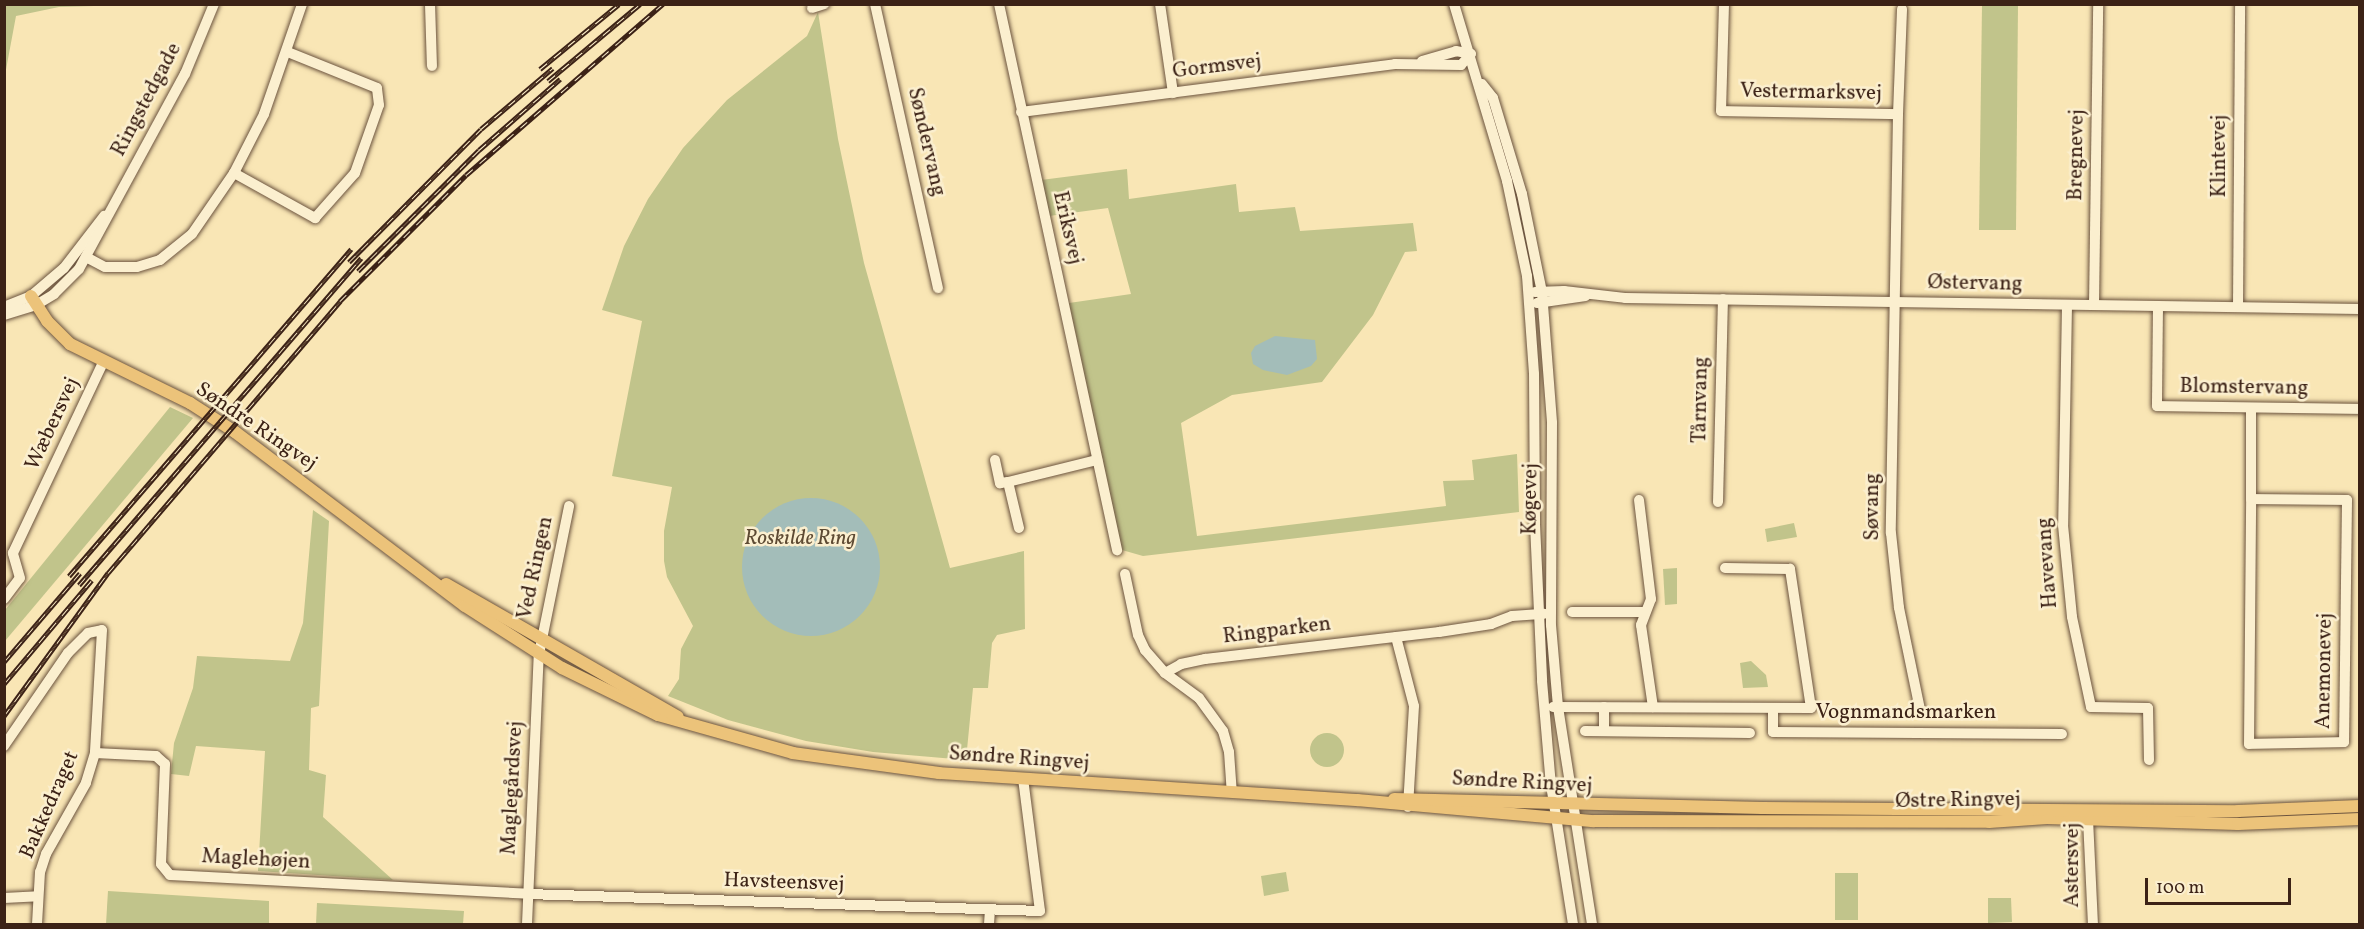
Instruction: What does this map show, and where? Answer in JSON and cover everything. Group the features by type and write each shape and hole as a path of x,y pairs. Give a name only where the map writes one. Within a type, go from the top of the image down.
{"main road":[{"name":"Søndre Ringvej","path":"34,300 70,344 103,363 190,403 226,426 421,570 465,606 539,654 636,705 757,744 832,760 1023,778 1408,803 1556,819"},
{"name":"Søndre Ringvej","path":"421,570 684,720"},
{"name":"Søndre Ringvej","path":"1408,803 1686,807"},
{"name":"Østre Ringvej","path":"1686,807 2248,811 2360,806"},
{"name":"Østre Ringvej","path":"1556,819 1989,822 2088,819 2238,824 2360,819"}],"street":[{"name":"Ringstedgade","path":"34,300 68,282 86,257 108,212 186,74 214,4"},
{"path":"86,257 117,268 160,260 192,234 234,173 264,114 288,52 302,4"},
{"path":"430,4 432,66"},
{"name":"Søndervang","path":"875,4 938,288"},
{"name":"Eriksvej","path":"999,4 1117,550"},
{"path":"1160,4 1173,93"},
{"name":"Køgevej","path":"1454,4 1480,82 1516,215 1529,298 1538,614 1554,804 1573,924"},
{"name":"Vestermarksvej","path":"1724,4 1721,111 1898,114"},
{"name":"Bregnevej","path":"2094,305 2098,4"},
{"name":"Klintevej","path":"2238,307 2240,4"},
{"name":"Vestermarksvej","path":"1895,302 1902,9"},
{"name":"Gormsvej","path":"1021,112 1419,62 1456,51 1471,54"},
{"path":"234,173 315,218 355,173 379,105 377,88 288,52"},
{"name":"Køgevej","path":"1480,82 1493,98 1522,194 1543,297 1552,423 1550,614 1558,706 1592,924"},
{"name":"Ringstedgade","path":"34,300 108,212"},
{"name":"Østervang","path":"1529,298 1589,296 2360,309"},
{"name":"Tårnvang","path":"1718,502 1723,299"},
{"path":"4,307 34,300"},
{"path":"4,315 34,300"},
{"name":"Søvang","path":"1895,302 1893,570 1920,710"},
{"name":"Havevang","path":"2067,305 2063,525 2072,617 2091,707 2148,708 2149,760"},
{"name":"Blomstervang","path":"2158,306 2157,406 2360,410"},
{"name":"Wæbersvej","path":"4,598 20,578 13,553 103,363"},
{"name":"Anemonevej","path":"2251,408 2249,744 2344,742 2347,500 2251,499"},
{"path":"995,460 1000,483 1097,460"},
{"path":"1008,482 1019,528"},
{"path":"1639,500 1651,599 1641,625 1653,707"},
{"name":"Ved Ringen","path":"539,654 568,506"},
{"name":"Vognmandsmarken","path":"1545,706 1811,708 1791,569 1725,568"},
{"path":"1125,574 1138,635 1154,664 1199,698 1222,731 1229,752 1232,791"},
{"path":"1572,612 1645,612"},
{"name":"Ringparken","path":"1165,673 1181,664 1205,659 1396,637 1550,614"},
{"name":"Bakkedraget","path":"4,746 68,653 88,633 102,630 95,753 86,783 46,854 37,924"},
{"path":"1396,637 1414,706 1408,803"},
{"name":"Maglegårdsvej","path":"527,924 539,654"},
{"path":"1604,707 1604,731"},
{"name":"Vognmandsmarken","path":"1773,708 1773,732 2062,734"},
{"path":"1585,731 1750,733"},
{"name":"Maglehøjen","path":"95,753 156,756 165,764 161,864 170,875 528,894"},
{"name":"Havsteensvej","path":"528,894 1040,910 1023,778"},
{"name":"Astersvej","path":"2093,924 2088,819 2098,810"},
{"path":"4,898 39,896"},
{"path":"989,924 990,909"}],"green space":[{"path":"130,4 59,7 16,16 5,75 4,5"},
{"path":"1982,5 2018,5 2016,230 1979,230"},
{"name":"Roskilde Ring","path":"818,12 838,139 864,263 950,568 1024,551 1025,629 997,635 992,643 988,688 973,688 966,760 873,752 806,741 728,720 668,696 679,679 681,649 693,626 667,577 664,561 664,531 672,487 612,476 642,321 602,310 624,246 648,199 683,148 727,100 807,36"},
{"path":"1127,169 1129,199 1236,184 1239,212 1295,207 1300,231 1413,223 1417,251 1405,252 1373,315 1322,382 1232,395 1181,423 1197,536 1446,506 1443,481 1474,480 1472,460 1517,454 1519,512 1143,556 1122,550 1069,303 1131,294 1108,208 1049,216 1041,180"},
{"path":"170,407 193,418 5,641 5,610"},
{"path":"313,510 329,521 319,706 311,708 309,770 326,775 323,817 393,880 258,871 265,751 196,746 189,776 171,774 174,743 193,688 197,656 290,661 303,623"},
{"path":"1794,523 1797,537 1767,542 1765,529"},
{"path":"1677,568 1677,604 1665,605 1663,569"},
{"path":"1751,661 1766,675 1768,687 1743,688 1740,663"},
{"path":"1327,733 1339,738 1344,750 1339,762 1327,767 1315,762 1310,750 1315,738"},
{"path":"1286,872 1289,891 1264,896 1261,876"},
{"path":"1835,873 1858,873 1858,920 1835,920"},
{"path":"108,891 269,901 269,924 106,924"},
{"path":"1988,898 2011,898 2012,922 1988,923"},
{"path":"317,903 464,911 463,924 316,924"}],"water":[{"path":"1275,336 1315,340 1317,359 1311,366 1287,375 1263,370 1253,364 1251,353 1255,346"},
{"path":"811,498 837,504 860,518 874,541 880,567 874,593 860,616 837,630 811,636 785,630 762,616 748,593 742,567 748,541 762,518 785,504"}],"railway":[{"path":"540,69 619,4"},
{"path":"548,81 640,4"},
{"path":"4,716 108,573 340,301 466,175 663,4"},
{"path":"349,262 481,129 553,68"},
{"path":"358,271 479,150 560,79"},
{"path":"69,576 351,249"},
{"path":"79,585 361,258"},
{"path":"4,662 80,573"},
{"path":"4,684 92,580"}]}
